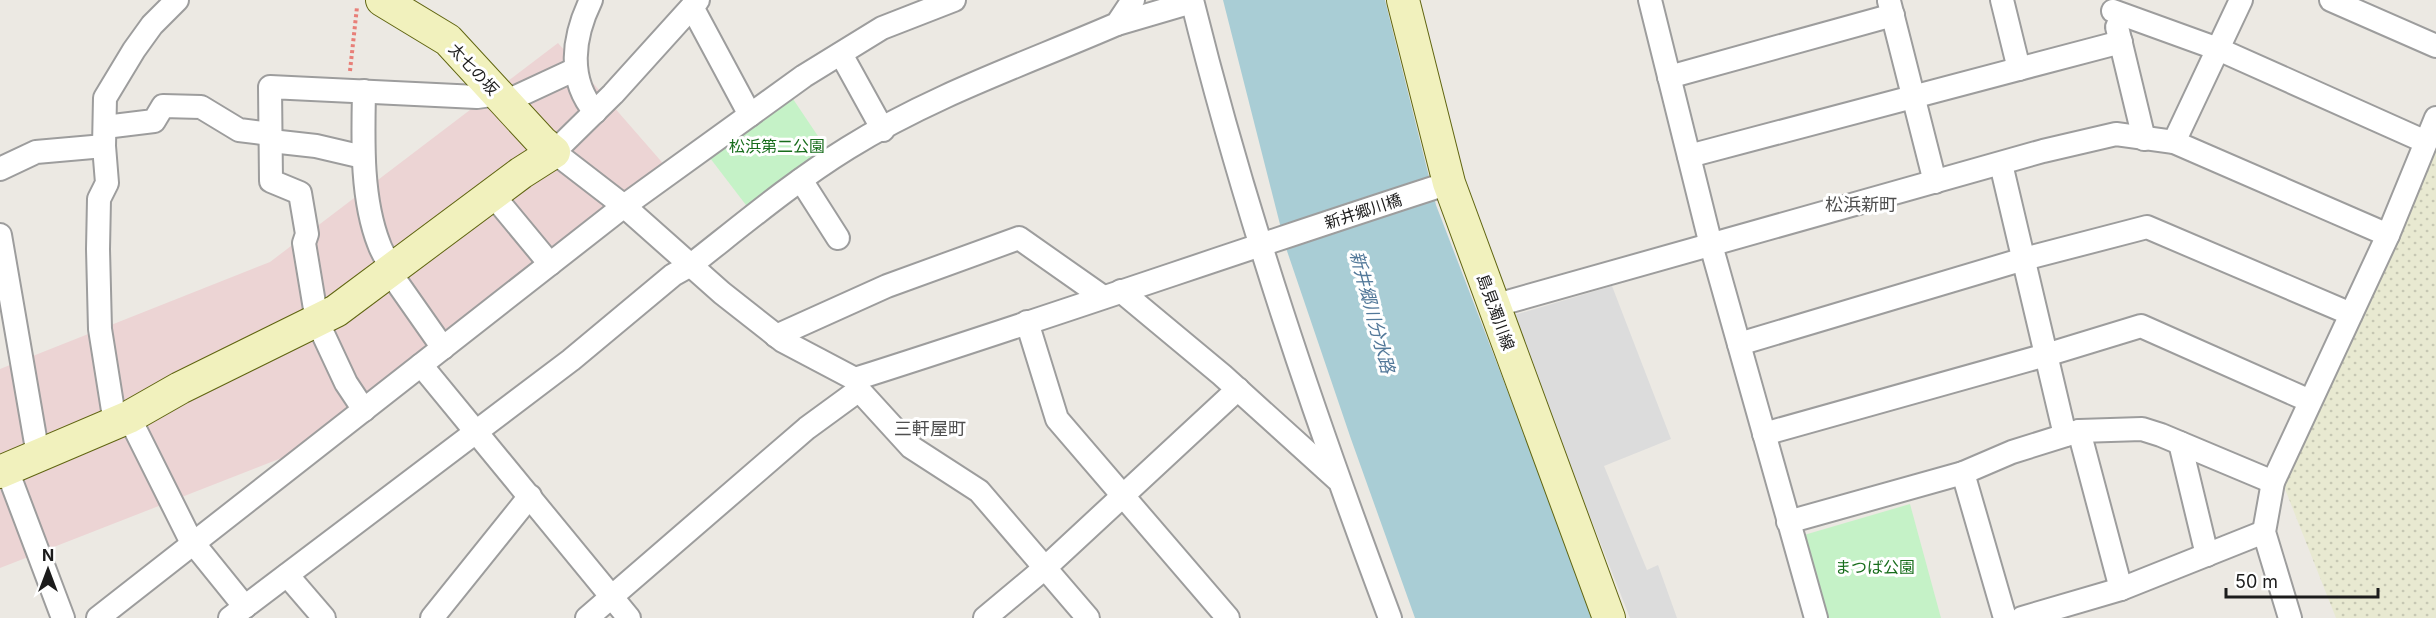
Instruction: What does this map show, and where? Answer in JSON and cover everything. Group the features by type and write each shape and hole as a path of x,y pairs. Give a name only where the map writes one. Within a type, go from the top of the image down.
{"street":[{"path":"177,0 152,25 105,98 107,183 99,199 98,249 101,337 122,420 193,544 238,612 572,360 673,275 691,265 801,180 849,148 927,106 1117,24 1192,1 1237,170 1269,241 1338,480 1390,618"},
{"name":"太七の坂","path":"382,0 448,40 554,152"},
{"path":"591,0 580,23 575,44 576,69 584,99 595,112"},
{"path":"1117,24 1133,0"},
{"name":"島見濁川線","path":"1403,0 1437,186 1494,306 1610,618"},
{"path":"1650,0 1711,245 1816,618"},
{"path":"2002,0 2019,69"},
{"path":"2174,142 2241,0"},
{"path":"2331,0 2436,46"},
{"path":"98,618 624,206 804,76 882,28 947,1"},
{"path":"63,618 3,471 38,454 122,420 180,388 336,311 521,173 554,152 595,112 695,3 750,116"},
{"path":"2112,6 2218,49 2426,142"},
{"path":"2112,6 2144,139"},
{"path":"1670,77 1891,8 1935,182"},
{"path":"1689,156 2121,42"},
{"path":"841,54 883,130"},
{"path":"364,410 346,383 317,321 304,243 307,234 300,194 272,181 270,87 501,98 576,69"},
{"path":"357,91 368,199 379,244 391,270 443,348"},
{"path":"0,169 36,152 105,136 154,121 163,106 201,107 239,130 363,157"},
{"path":"2290,618 2264,531 2273,482 2388,235 2436,118"},
{"path":"1494,306 2043,151 2116,134 2174,142 2388,235"},
{"path":"554,152 624,206 776,336 857,384 911,447 979,491 1088,618"},
{"path":"2001,164 2046,355 2121,589"},
{"path":"801,180 838,238"},
{"name":"新井郷川橋","path":"587,618 857,384 1027,322 1437,186"},
{"path":"492,195 550,264"},
{"path":"1739,344 2024,259 2147,227 2351,314"},
{"path":"0,235 9,342 38,454"},
{"path":"776,336 887,285 1018,238 1112,294 1238,389 1338,480"},
{"path":"1027,322 1057,419 1228,618"},
{"path":"1764,434 2141,326 2310,401"},
{"path":"421,365 629,618"},
{"path":"985,618 1046,567 1238,389"},
{"path":"1788,522 1963,473 2012,452 2072,433 2142,429 2273,482"},
{"path":"2180,443 2207,555"},
{"path":"1963,473 2005,618"},
{"path":"432,618 530,496"},
{"path":"2034,616 2121,589 2264,531"},
{"path":"286,575 324,618"}],"path":[{"path":"357,91 351,49 358,0"}],"shaded area":[{"path":"558,43 667,168 297,452 0,568 0,369 270,262"},
{"path":"1612,286 1671,439 1604,466 1647,570 1658,565 1677,618 1630,618 1511,316"}],"green space":[{"name":"松浜第二公園","path":"791,96 828,151 749,209 710,158 761,116"},
{"path":"2436,118 2436,618 2336,618 2283,484"},
{"name":"まつば公園","path":"1910,504 1941,618 1827,618 1804,535"}],"water":[{"name":"新井郷川分水路","path":"1223,0 1385,0 1436,205 1595,618 1415,618 1286,248"}],"district":[{"name":"松浜新町","path":"1861,205"},
{"name":"三軒屋町","path":"930,429"}]}
